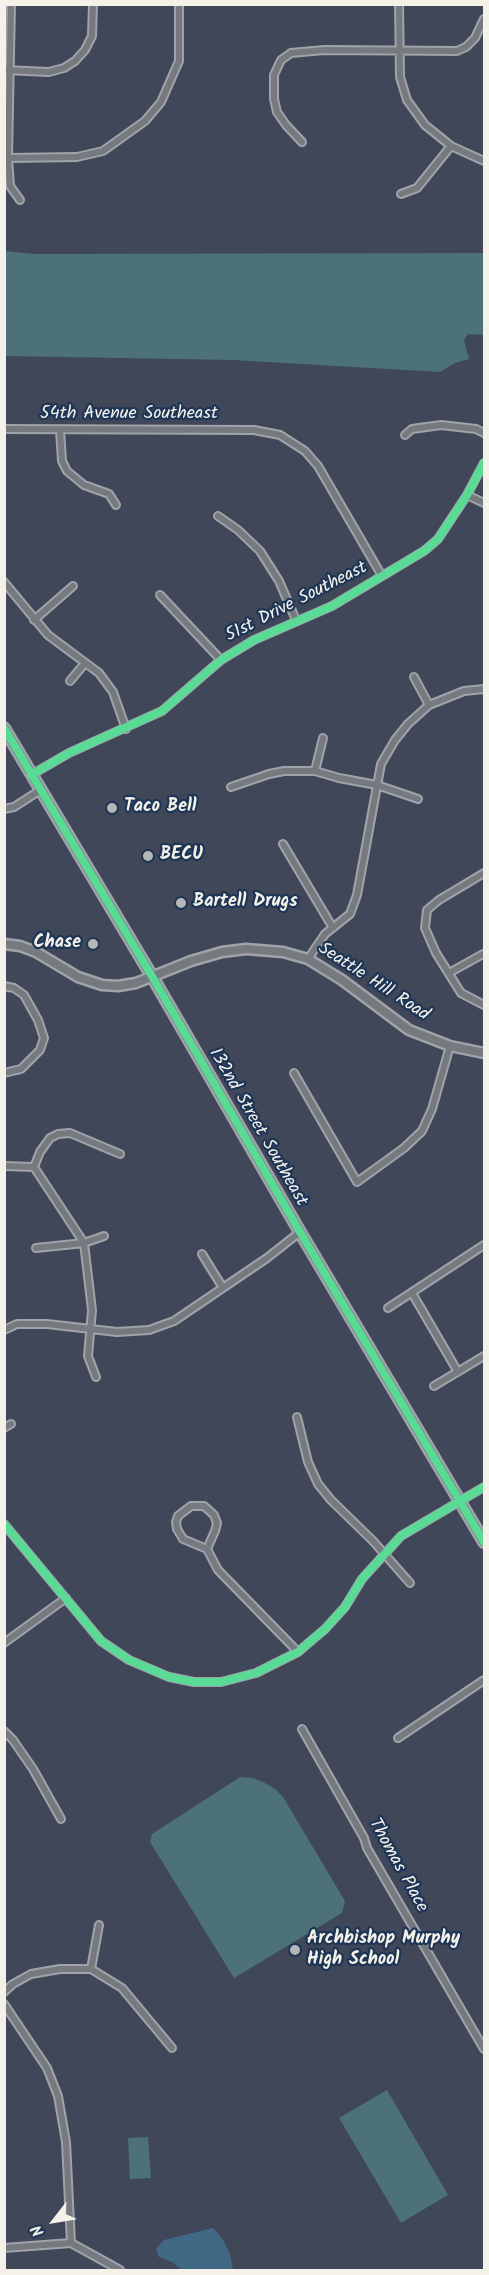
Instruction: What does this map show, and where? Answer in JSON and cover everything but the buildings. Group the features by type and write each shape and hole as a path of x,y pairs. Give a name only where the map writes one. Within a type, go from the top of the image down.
{"main road":[{"name":"132nd Street Southeast","path":"4,728 484,1542"},
{"name":"Seattle Hill Road","path":"4,945 20,946 36,952 78,977 102,986 118,986 153,978 216,953 238,950 283,952 308,959 342,980 409,1030 450,1046 484,1053"}],"street":[{"path":"11,4 7,70 8,158 10,186 20,200"},
{"path":"7,70 49,72 75,61 92,36 93,4"},
{"path":"8,158 77,158 103,151 145,122 161,102 179,61 178,4"},
{"path":"399,4 400,77 407,100 425,125 451,146 484,161"},
{"path":"302,141 277,112 274,75 281,60 291,53 302,51 457,51 466,47 475,38 484,19"},
{"path":"401,194 417,188 451,146"},
{"path":"405,435 412,429 441,425 476,429 484,433"},
{"name":"54th Avenue Southeast","path":"4,429 254,430 280,435 305,451 318,466 382,576"},
{"path":"60,430 62,461 67,471 84,485 109,494 116,505"},
{"name":"51st Drive Southeast","path":"31,775 69,753 162,711 221,660 254,640 332,606 424,551 438,538 467,495 484,463"},
{"path":"467,495 484,503"},
{"path":"218,516 238,530 260,551 279,581 296,620"},
{"path":"4,582 48,635 99,674 113,692 126,729"},
{"path":"34,620 73,586"},
{"path":"160,596 221,660"},
{"path":"70,681 85,663"},
{"path":"414,677 429,705"},
{"path":"308,959 325,934 350,914 357,895 381,764 395,740 408,724 429,705 464,691 484,689"},
{"path":"315,771 322,738"},
{"path":"231,787 277,773 315,771 377,785 418,799"},
{"path":"4,809 14,807 42,789"},
{"path":"283,844 333,928"},
{"path":"484,873 439,900 427,910 425,928 436,953 461,993 484,1005"},
{"path":"449,973 483,954"},
{"path":"4,986 14,988 24,995 38,1020 44,1038 40,1050 21,1069 4,1073"},
{"path":"294,1073 357,1182 404,1148 422,1131 432,1108 450,1046"},
{"path":"34,1167 40,1152 50,1138 58,1134 69,1133 120,1154"},
{"path":"4,1166 34,1167"},
{"path":"34,1167 84,1243 92,1310 88,1356 96,1377"},
{"path":"4,1330 17,1324 117,1332 149,1330 174,1321 300,1233"},
{"path":"36,1248 84,1243 104,1236"},
{"path":"388,1308 484,1245"},
{"path":"202,1254 223,1288"},
{"path":"412,1293 458,1372"},
{"path":"434,1386 484,1356"},
{"path":"297,1417 308,1462 318,1484 410,1583"},
{"path":"4,1428 11,1424"},
{"path":"4,1524 101,1641 138,1664 169,1677 194,1682 221,1682 256,1673 298,1652 325,1629 345,1607 362,1579 401,1536 484,1487"},
{"path":"207,1549 217,1523 214,1515 204,1506 190,1506 178,1516 176,1522 183,1539 207,1549 218,1570 298,1652"},
{"path":"4,1643 66,1598"},
{"path":"398,1738 484,1680"},
{"name":"Thomas Place","path":"302,1729 364,1838 367,1848 484,2049"},
{"path":"4,1731 33,1769 61,1818"},
{"path":"91,1969 99,1925"},
{"path":"4,1992 31,1974 60,1969 91,1969 122,1988 172,2048"},
{"path":"4,2004 47,2068 58,2096 66,2142 71,2243"},
{"path":"4,2248 71,2243 120,2271"}],"green space":[{"path":"4,251 35,254 484,253 484,335 468,334 464,340 469,359 455,363 440,372 233,360 5,356"},
{"path":"240,1777 263,1782 283,1797 345,1901 342,1913 234,1978 150,1842 152,1834"},
{"path":"387,2090 448,2195 401,2223 339,2118"},
{"path":"148,2137 151,2178 130,2179 128,2138"}],"water":[{"path":"213,2228 222,2238 230,2254 233,2270 182,2270 172,2262 159,2257 156,2249 164,2240"}],"cycle path":[{"path":"31,775 69,753 162,711 221,660 254,640 332,606 424,551 438,539 467,495 484,463"},
{"path":"4,728 484,1542"},
{"path":"4,1524 101,1641 129,1660 169,1677 194,1682 221,1682 256,1673 298,1652 325,1629 345,1607 362,1579 401,1536 484,1487"}],"place":[{"name":"Taco Bell","path":"112,808"},
{"name":"BECU","path":"148,856"},
{"name":"Bartell Drugs","path":"181,903"},
{"name":"Chase","path":"93,944"},
{"name":"Archbishop Murphy High School","path":"295,1950"}]}
